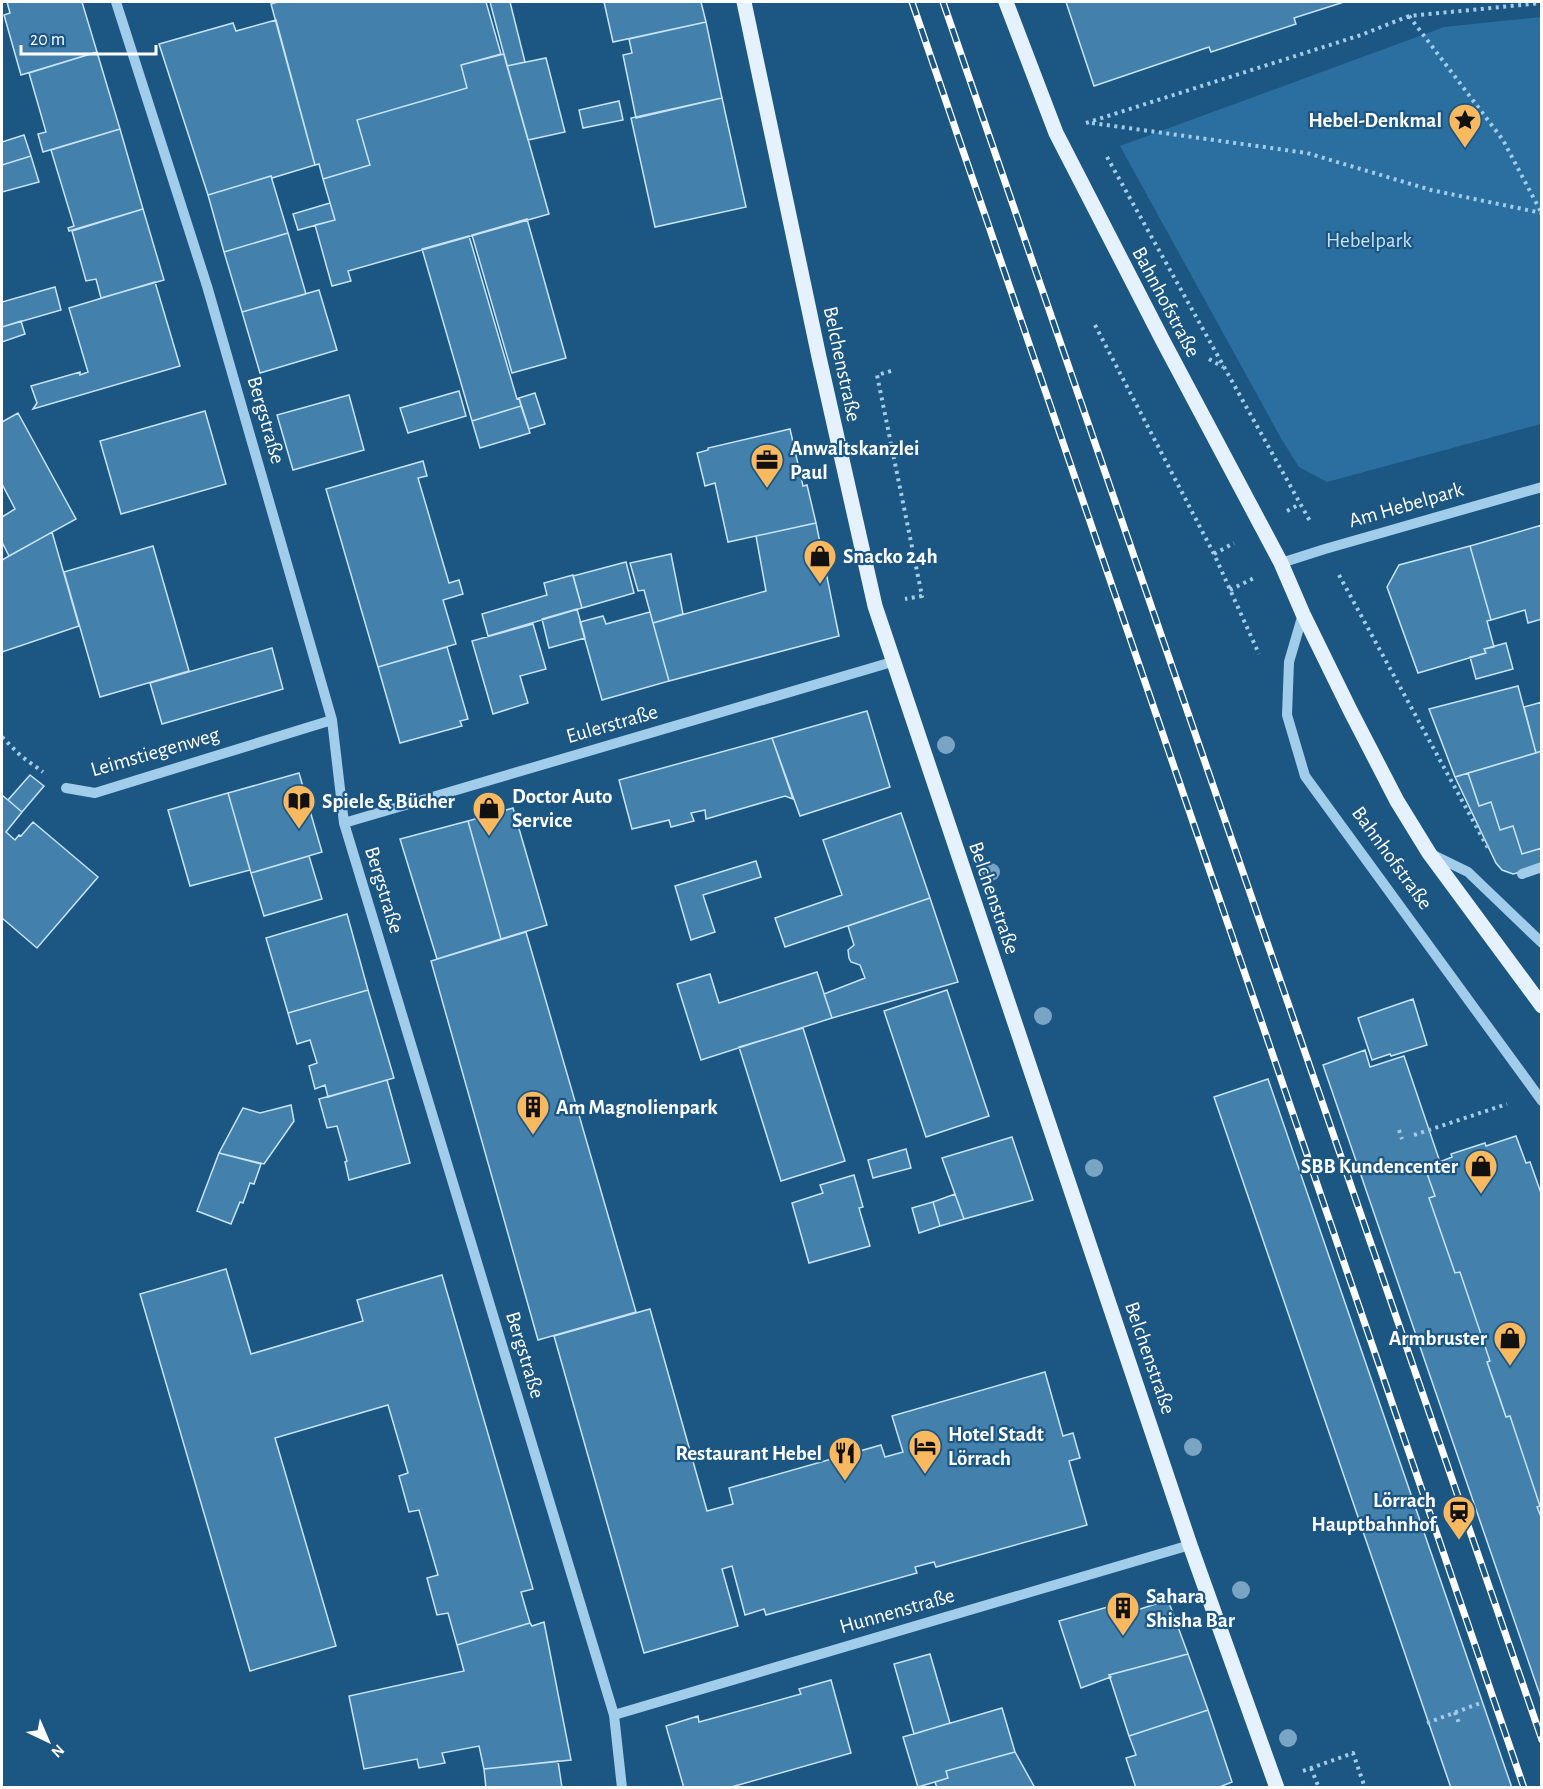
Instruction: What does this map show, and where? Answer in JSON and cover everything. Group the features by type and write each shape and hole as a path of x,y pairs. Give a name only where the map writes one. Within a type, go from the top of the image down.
{"main road":[{"name":"Belchenstraße","path":"744,2 826,391 875,606 1190,1545 1276,1784"},
{"name":"Bahnhofstraße","path":"1006,2 1056,133 1281,563 1303,615 1397,801 1429,853 1542,1006"}],"street":[{"name":"Bergstraße","path":"116,2 207,286 332,720 344,823 614,1714 622,1788"},
{"name":"Am Hebelpark","path":"1281,563 1542,487"},
{"name":"Bahnhofstraße","path":"1303,615 1288,662 1287,715 1305,776 1539,1097"},
{"name":"Eulerstraße","path":"344,823 892,662"},
{"name":"Leimstiegenweg","path":"66,788 94,793 332,720"},
{"path":"1429,853 1468,872 1542,943"},
{"path":"1522,874 1542,867"},
{"name":"Hunnenstraße","path":"614,1714 1190,1545"}],"path":[{"path":"1056,133 1361,35 1409,16 1542,3"},
{"path":"1409,16 1503,140 1541,213"},
{"path":"1088,123 1094,133"},
{"path":"1088,123 1307,153 1431,190 1541,213"},
{"path":"1105,153 1300,504"},
{"path":"1095,325 1214,554 1263,663"},
{"path":"891,371 877,375 922,596"},
{"path":"1325,549 1496,863 1502,870 1522,874"},
{"name":"Leimstiegenweg","path":"2,737 21,756 66,788"},
{"path":"1414,1135 1539,1097"},
{"path":"1399,1130 1402,1139"},
{"path":"1427,1723 1484,1702"},
{"path":"1455,1712 1460,1726"},
{"path":"1276,1784 1353,1753 1365,1788"},
{"path":"1311,1768 1319,1788"}],"green space":[{"name":"Hebelpark","path":"1541,17 1541,424 1327,482 1299,467 1282,440 1120,146 1444,27"}],"building":[{"path":"7,2 82,2 97,52 21,75 4,15 10,13"},
{"path":"278,2 486,2 501,54 461,65 467,88 357,120 370,165 323,179 319,164 315,165 271,4"},
{"path":"490,2 510,2 525,62 507,66"},
{"path":"604,2 701,2 706,22 613,42"},
{"path":"1066,2 1344,2 1294,18 1296,24 1211,52 1209,47 1094,86"},
{"path":"276,20 315,165 208,195 159,44 233,23 236,31"},
{"path":"706,22 722,98 636,118 623,55 632,53 629,39"},
{"path":"97,52 120,129 43,152 38,134 46,132 29,73"},
{"path":"504,54 549,214 348,271 351,281 332,286 315,225 335,220 323,179 370,165 357,120 467,88 461,65"},
{"path":"546,58 565,132 528,140 507,66"},
{"path":"722,98 746,207 655,227 631,118"},
{"path":"619,101 623,120 583,128 579,110"},
{"path":"120,129 143,209 69,231 68,228 74,226 51,150"},
{"path":"24,135 31,156 2,165 2,142"},
{"path":"31,156 39,182 2,192 2,165"},
{"path":"271,176 288,233 224,252 208,195"},
{"path":"330,203 335,220 298,230 293,214"},
{"path":"143,209 164,280 101,298 96,279 86,281 72,231"},
{"path":"527,219 566,358 512,373 472,235"},
{"path":"288,233 306,294 242,312 224,252"},
{"path":"469,236 521,406 472,421 422,249"},
{"path":"155,282 180,366 33,409 37,403 31,386 80,372 80,375 88,372 69,308"},
{"path":"55,287 61,310 2,327 2,302"},
{"path":"319,290 337,350 260,373 242,312"},
{"path":"21,321 25,334 2,342 2,327"},
{"path":"459,391 466,416 408,433 400,408"},
{"path":"535,393 545,424 529,429 519,398"},
{"path":"349,395 364,450 293,470 277,415"},
{"path":"521,406 530,433 480,448 472,421"},
{"path":"205,411 226,484 121,514 100,441"},
{"path":"18,413 76,519 9,556 2,542 2,517 15,509 2,484 2,422"},
{"path":"790,429 803,486 807,485 816,523 728,542 715,483 705,486 697,453 708,450 708,448"},
{"path":"423,461 427,476 418,478 449,583 459,580 463,594 443,600 456,644 378,667 326,489"},
{"path":"816,523 839,636 669,681 653,623 766,591 756,536"},
{"path":"1542,525 1542,619 1528,623 1525,610 1491,620 1470,546"},
{"path":"52,532 79,626 2,652 2,560"},
{"path":"153,546 189,671 100,697 64,572"},
{"path":"1470,546 1491,620 1487,621 1494,647 1484,649 1486,653 1418,673 1387,587 1399,565"},
{"path":"671,554 683,614 653,623 644,590 638,591 630,563"},
{"path":"626,562 634,593 582,608 573,576"},
{"path":"573,575 582,608 488,636 482,614 547,595 544,583"},
{"path":"577,609 585,638 549,648 542,619"},
{"path":"650,612 669,681 602,700 580,622 603,616 606,624"},
{"path":"533,624 546,669 520,676 528,703 493,714 472,641"},
{"path":"1506,643 1513,669 1476,679 1470,657 1486,653 1484,649"},
{"path":"447,647 468,719 460,721 462,726 400,743 378,667"},
{"path":"272,648 283,689 162,724 150,683"},
{"path":"1518,686 1536,753 1455,777 1429,709"},
{"path":"1542,702 1542,751 1536,753 1524,707"},
{"path":"867,711 890,787 800,816 772,738"},
{"path":"772,738 793,799 785,796 706,819 705,810 691,813 694,821 671,827 669,820 632,829 619,780"},
{"path":"1542,751 1542,848 1522,854 1513,826 1500,830 1491,802 1479,806 1468,773"},
{"path":"299,773 322,852 251,873 228,793"},
{"path":"1468,773 1479,806 1491,802 1500,830 1513,826 1522,854 1542,848 1542,867 1513,874 1502,870 1496,863 1455,777"},
{"path":"30,775 44,786 22,812 8,800"},
{"path":"228,793 250,870 190,886 168,810"},
{"path":"2,795 22,812 6,832 15,840 33,822 98,877 37,948 2,918"},
{"path":"513,808 547,925 501,939 468,821"},
{"path":"901,813 930,898 785,947 775,918 842,895 823,840"},
{"path":"468,821 501,939 437,959 400,839"},
{"path":"309,856 322,899 264,916 251,873"},
{"path":"756,861 761,877 703,895 715,932 691,940 675,886"},
{"path":"930,898 958,982 832,1018 824,994 865,978 860,965 851,962 849,958 848,950 854,945 848,926"},
{"path":"347,914 368,990 288,1013 266,938"},
{"name":"Am Magnolienpark","path":"526,932 636,1312 538,1340 431,961"},
{"path":"817,972 832,1018 701,1060 677,984 710,974 719,1003"},
{"path":"368,990 394,1078 328,1097 325,1085 315,1089 309,1066 317,1063 310,1040 297,1044 288,1013"},
{"path":"947,990 989,1116 926,1137 884,1011"},
{"path":"1413,999 1427,1045 1372,1060 1358,1018"},
{"path":"803,1028 845,1161 781,1181 739,1047"},
{"path":"1365,1050 1370,1067 1404,1056 1440,1162 1425,1168 1435,1196 1429,1198 1455,1273 1460,1272 1490,1361 1487,1362 1506,1417 1510,1416 1540,1506 1537,1507 1542,1519 1542,1701 1323,1065"},
{"path":"1268,1079 1512,1788 1451,1788 1214,1097"},
{"path":"387,1080 410,1163 349,1180 345,1162 347,1161 337,1126 327,1128 319,1099"},
{"path":"291,1105 294,1121 264,1164 219,1153 243,1108 260,1113"},
{"path":"1516,1136 1526,1163 1530,1162 1542,1196 1542,1519 1537,1507 1540,1506 1510,1416 1506,1417 1487,1362 1490,1361 1460,1272 1455,1273 1429,1198 1435,1196 1425,1168 1452,1157 1451,1154"},
{"path":"1012,1137 1033,1200 964,1219 942,1158"},
{"path":"906,1149 911,1168 873,1178 868,1160"},
{"path":"219,1153 261,1164 254,1184 250,1183 243,1203 240,1202 231,1224 197,1211"},
{"path":"854,1175 863,1207 859,1208 870,1246 809,1263 792,1203 823,1193 820,1185"},
{"path":"955,1194 964,1219 940,1226 933,1202"},
{"path":"933,1202 940,1226 919,1233 912,1208"},
{"path":"226,1269 251,1354 363,1321 357,1300 442,1275 533,1589 521,1592 530,1623 457,1645 448,1613 437,1615 427,1578 438,1575 419,1510 409,1512 399,1476 408,1473 388,1405 275,1438 336,1646 250,1671 140,1294"},
{"name":"Hotel Stadt Lörrach","path":"650,1309 707,1511 733,1504 729,1488 881,1445 885,1457 903,1452 892,1416 1045,1372 1063,1436 1073,1433 1080,1458 1069,1461 1087,1525 936,1567 934,1562 915,1567 917,1573 766,1615 764,1609 745,1615 732,1566 722,1569 738,1626 644,1653 554,1336"},
{"name":"Sahara Shisha Bar","path":"1168,1600 1188,1654 1109,1675 1111,1677 1081,1688 1059,1621 1125,1602 1128,1613"},
{"path":"544,1622 571,1760 484,1769 479,1746 442,1753 445,1763 419,1768 417,1759 364,1769 349,1696 464,1671 457,1645 530,1623 532,1626"},
{"path":"930,1654 950,1723 914,1734 894,1664"},
{"path":"1188,1654 1208,1710 1129,1736 1109,1675"},
{"path":"831,1680 851,1753 728,1788 684,1788 666,1726 698,1716 699,1722 801,1694 799,1689"},
{"path":"1002,1708 1015,1752 946,1771 948,1778 918,1787 903,1737"},
{"path":"1208,1710 1232,1782 1217,1788 1136,1788 1126,1758 1136,1755 1129,1736"},
{"path":"1015,1752 1035,1788 937,1788 935,1782 948,1778 946,1771"},
{"path":"558,1761 562,1788 486,1788 484,1769"}],"railway":[{"path":"912,2 1524,1788"},
{"path":"943,2 1542,1740"}],"place":[{"name":"Hebel-Denkmal","path":"1465,149"},
{"name":"Anwaltskanzlei Paul","path":"767,489"},
{"name":"Snacko 24h","path":"820,585"},
{"name":"Spiele & Bücher","path":"299,830"},
{"name":"Doctor Auto Service","path":"489,837"},
{"name":"Am Magnolienpark","path":"533,1136"},
{"name":"SBB Kundencenter","path":"1481,1195"},
{"name":"Armbruster","path":"1510,1367"},
{"name":"Hotel Stadt Lörrach","path":"925,1475"},
{"name":"Restaurant Hebel","path":"845,1482"},
{"name":"Lörrach Hauptbahnhof","path":"1459,1541"},
{"name":"Sahara Shisha Bar","path":"1123,1637"}]}
